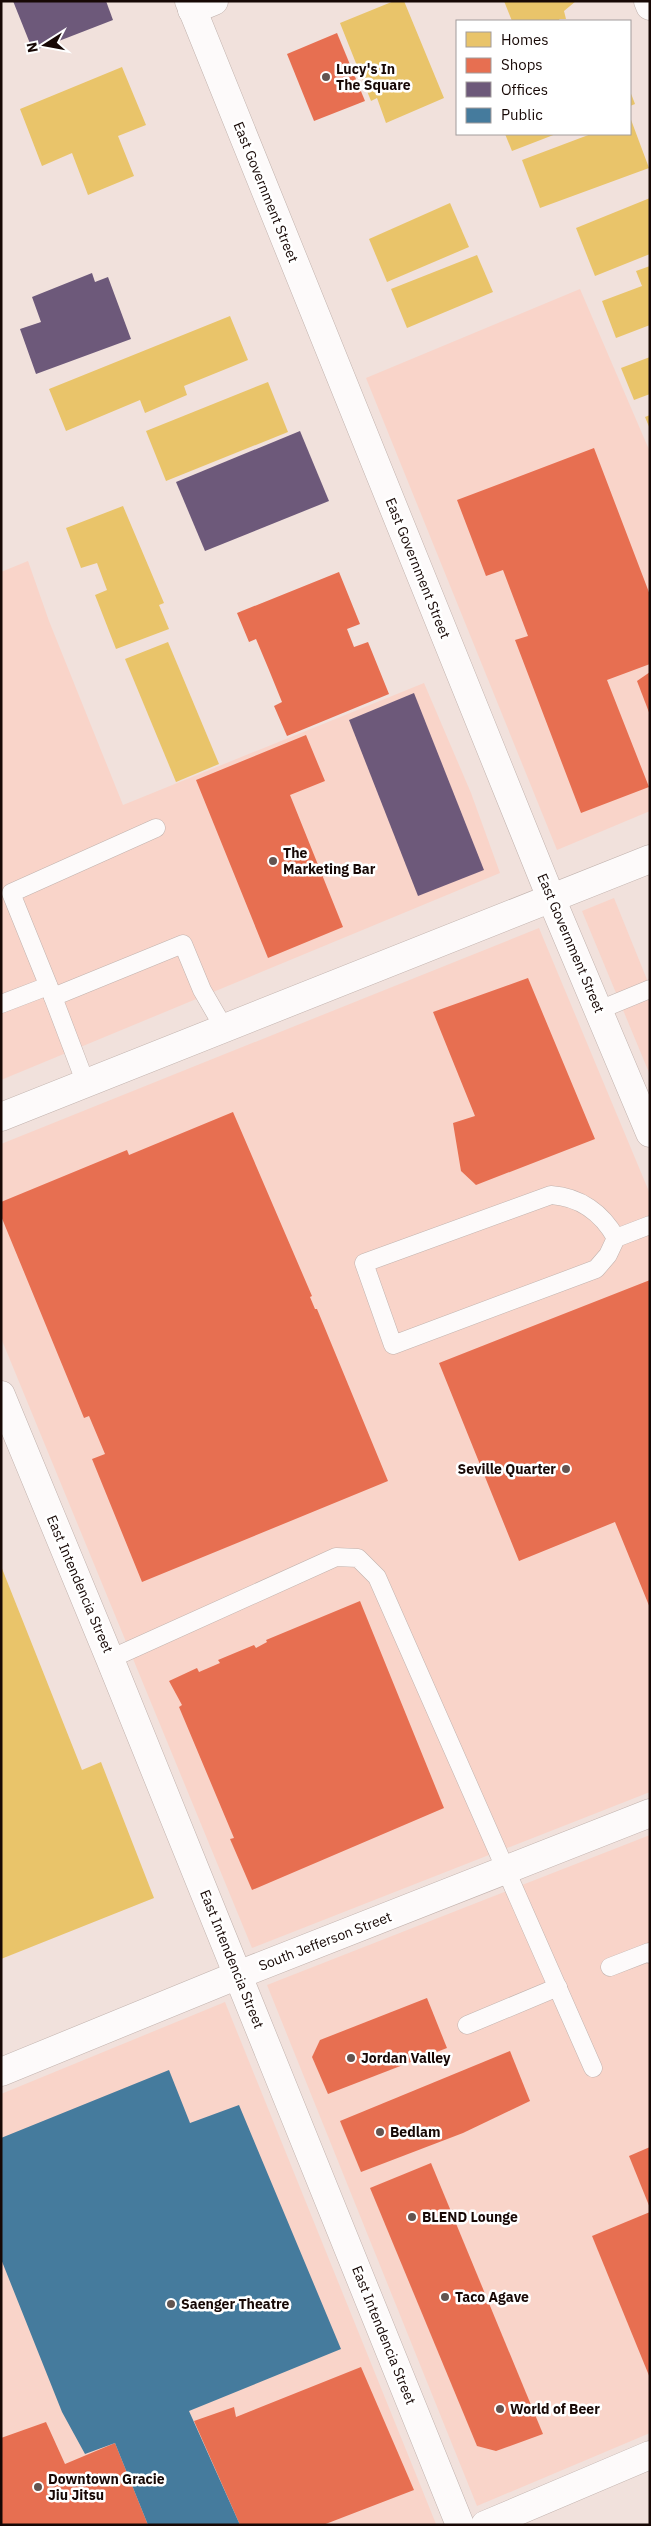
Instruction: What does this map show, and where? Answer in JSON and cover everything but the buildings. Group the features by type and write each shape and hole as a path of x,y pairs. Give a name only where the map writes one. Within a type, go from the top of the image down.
{"street":[{"path":"648,1 650,6"},
{"name":"East Government Street","path":"198,4 552,898 650,1133"},
{"path":"1,1118 650,859"},
{"name":"East Intendencia Street","path":"1,1396 110,1659 460,2525"},
{"name":"South Jefferson Street","path":"1,2072 238,1975 650,1813"},
{"path":"485,2525 650,2454"}],"lane":[{"path":"86,1084 11,893 156,828"},
{"path":"1,1004 50,991 183,944 202,990 224,1028"},
{"path":"599,1010 650,989"},
{"path":"616,1238 607,1222 588,1207 566,1196 551,1195 364,1263 392,1344 596,1269 608,1255 616,1238 650,1225"},
{"path":"110,1659 336,1556 358,1558 377,1577 593,2068"},
{"path":"610,1966 650,1953"},
{"path":"467,2026 558,1987"}],"shaded area":[{"path":"580,289 650,452 650,811 557,850 366,378"},
{"path":"28,561 49,621 123,805 424,683 471,793 500,873 1,1080 1,572"},
{"path":"614,898 650,987 650,1075 582,911"},
{"path":"539,928 650,1194 650,1792 252,1948 1,1338 1,1144"},
{"path":"650,1835 650,2433 477,2506 267,1985"},
{"path":"225,2002 436,2524 1,2525 1,2094"}],"place":[{"name":"Lucy's In The Square","path":"326,77"},
{"name":"The Marketing Bar","path":"273,861"},
{"name":"Seville Quarter","path":"566,1469"},
{"name":"Jordan Valley","path":"351,2058"},
{"name":"Bedlam","path":"380,2132"},
{"name":"BLEND Lounge","path":"412,2217"},
{"name":"Taco Agave","path":"445,2297"},
{"name":"Saenger Theatre","path":"171,2304"},
{"name":"World of Beer","path":"500,2409"},
{"name":"Downtown Gracie Jiu Jitsu","path":"38,2487"}]}
